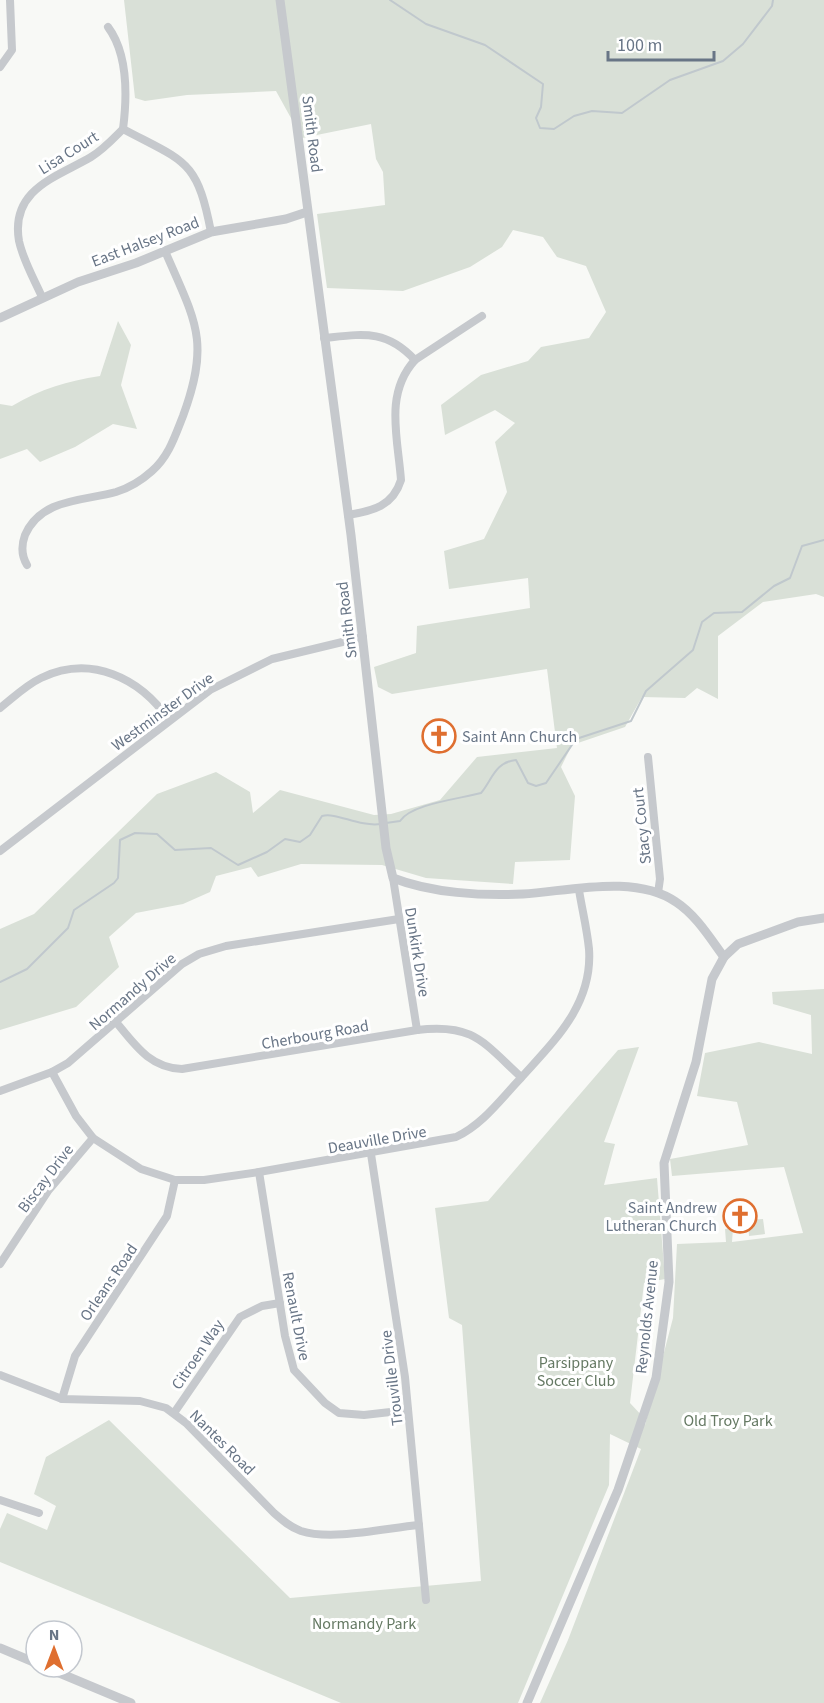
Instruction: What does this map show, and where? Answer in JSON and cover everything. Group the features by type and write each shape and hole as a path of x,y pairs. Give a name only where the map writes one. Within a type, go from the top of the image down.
{"street":[{"path":"0,67 12,50 10,0"},
{"name":"Smith Road","path":"280,0 348,515 384,831 393,878"},
{"name":"Lisa Court","path":"42,297 19,240 19,226 26,199 37,187 91,157 123,129 125,91 118,47 108,27"},
{"path":"123,129 177,157 186,166 196,178 204,196 211,232"},
{"name":"East Halsey Road","path":"0,318 42,297 211,232 286,219 307,212"},
{"path":"27,565 22,553 22,543 28,530 41,515 67,502 116,492 136,483 154,470 173,442 195,381 199,347 193,319 165,250"},
{"path":"348,515 368,512 383,506 398,489 401,480 394,411 402,379 415,360 482,316"},
{"path":"324,338 374,334 390,340 415,360"},
{"name":"Westminster Drive","path":"0,851 210,690 254,666 298,651 363,637"},
{"path":"0,708 43,677 62,671 91,669 115,674 136,685 155,700 169,720"},
{"name":"Stacy Court","path":"648,757 660,879 658,893"},
{"path":"393,878 413,886 502,894 626,888 658,893 683,907 724,957"},
{"name":"Dunkirk Drive","path":"393,878 417,1030"},
{"name":"Deauville Drive","path":"52,1072 76,1116 93,1138 141,1169 175,1180 204,1180 444,1141 464,1133 483,1120 566,1026 584,990 589,948 579,890"},
{"name":"Reynolds Avenue","path":"527,1703 618,1490 656,1378 669,1282 664,1163 696,1062 712,979 724,957 738,944 769,931 824,918"},
{"name":"Normandy Drive","path":"0,1091 52,1072 80,1054 182,964 208,951 399,919"},
{"name":"Cherbourg Road","path":"116,1022 146,1057 163,1066 182,1069 417,1030 449,1028 470,1033 521,1077"},
{"name":"Biscay Drive","path":"0,1264 48,1191 93,1138"},
{"name":"Trouville Drive","path":"371,1154 400,1340 426,1600"},
{"name":"Renault Drive","path":"259,1172 291,1362 303,1382 339,1413 359,1416 408,1410"},
{"name":"Orleans Road","path":"62,1400 75,1356 167,1216 175,1180"},
{"name":"Citroen Way","path":"174,1413 240,1317 247,1311 262,1305 280,1303"},
{"name":"Nantes Road","path":"0,1376 62,1400 140,1401 154,1403 174,1413 274,1513 294,1528 316,1534 331,1534 419,1525"},
{"path":"0,1500 39,1513"},
{"path":"0,1648 24,1658"},
{"path":"74,1679 131,1703"}],"green space":[{"path":"124,0 824,0 824,597 816,594 763,602 718,636 718,699 697,688 685,698 642,697 625,727 572,745 561,767 575,796 570,860 515,862 513,884 426,878 382,865 301,864 258,877 251,867 216,876 210,892 183,904 136,913 109,937 119,967 76,1007 0,1030 0,929 34,914 157,794 216,772 250,792 253,813 280,790 374,815 391,814 440,800 477,757 557,748 547,669 392,694 378,687 374,667 416,653 417,626 530,608 528,578 449,589 444,551 484,539 507,492 495,442 515,423 495,410 445,435 441,405 481,375 528,361 541,347 589,338 606,312 586,266 557,257 543,237 513,230 502,247 470,267 403,291 327,288 317,214 385,205 383,172 376,159 371,124 302,138 276,91 187,95 145,101 135,98"},
{"path":"118,321 131,345 121,385 137,429 113,424 75,447 40,462 27,449 0,459 0,404 12,406 54,386 100,376"},
{"path":"824,989 824,1703 540,1703 568,1640 641,1449 610,1434 609,1485 518,1703 341,1703 0,1562 0,1529 7,1513 47,1530 56,1506 34,1494 46,1457 109,1420 290,1598 481,1581 462,1325 449,1318 435,1208 488,1201 618,1050 639,1047 604,1142 615,1144 604,1185 657,1178 665,1279 644,1283 630,1403 644,1418 645,1425 673,1318 677,1244 726,1242 725,1229 733,1228 732,1242 803,1233 784,1167 672,1176 670,1159 748,1145 737,1102 697,1096 705,1053 759,1042 812,1054 811,1015 773,1004 772,992"},
{"path":"763,1219 765,1234 749,1236 748,1220"}],"waterway":[{"path":"390,0 426,24 485,45 543,84 541,107 536,118 540,128 554,129 574,116 592,111 622,113 670,80 723,61 743,44 772,6 773,0"},
{"path":"386,823 400,821 414,810 425,806 481,793 495,772 509,761 516,760 528,783 536,786 546,783 576,739 631,721 646,691 693,650 702,622 714,613 742,612 774,586 790,578 802,546 824,540"},
{"path":"0,982 27,969 68,928 74,910 114,883 118,878 120,840 135,833 157,834 175,850 211,848 238,865 267,852 285,839 300,842 310,835 322,816 381,824"}],"place":[{"name":"Saint Ann Church","path":"439,736"},
{"name":"Saint Andrew Lutheran Church","path":"740,1216"}],"park label":[{"name":"Parsippany Soccer Club","path":"576,1371"},
{"name":"Old Troy Park","path":"728,1420"},
{"name":"Normandy Park","path":"364,1623"}]}
